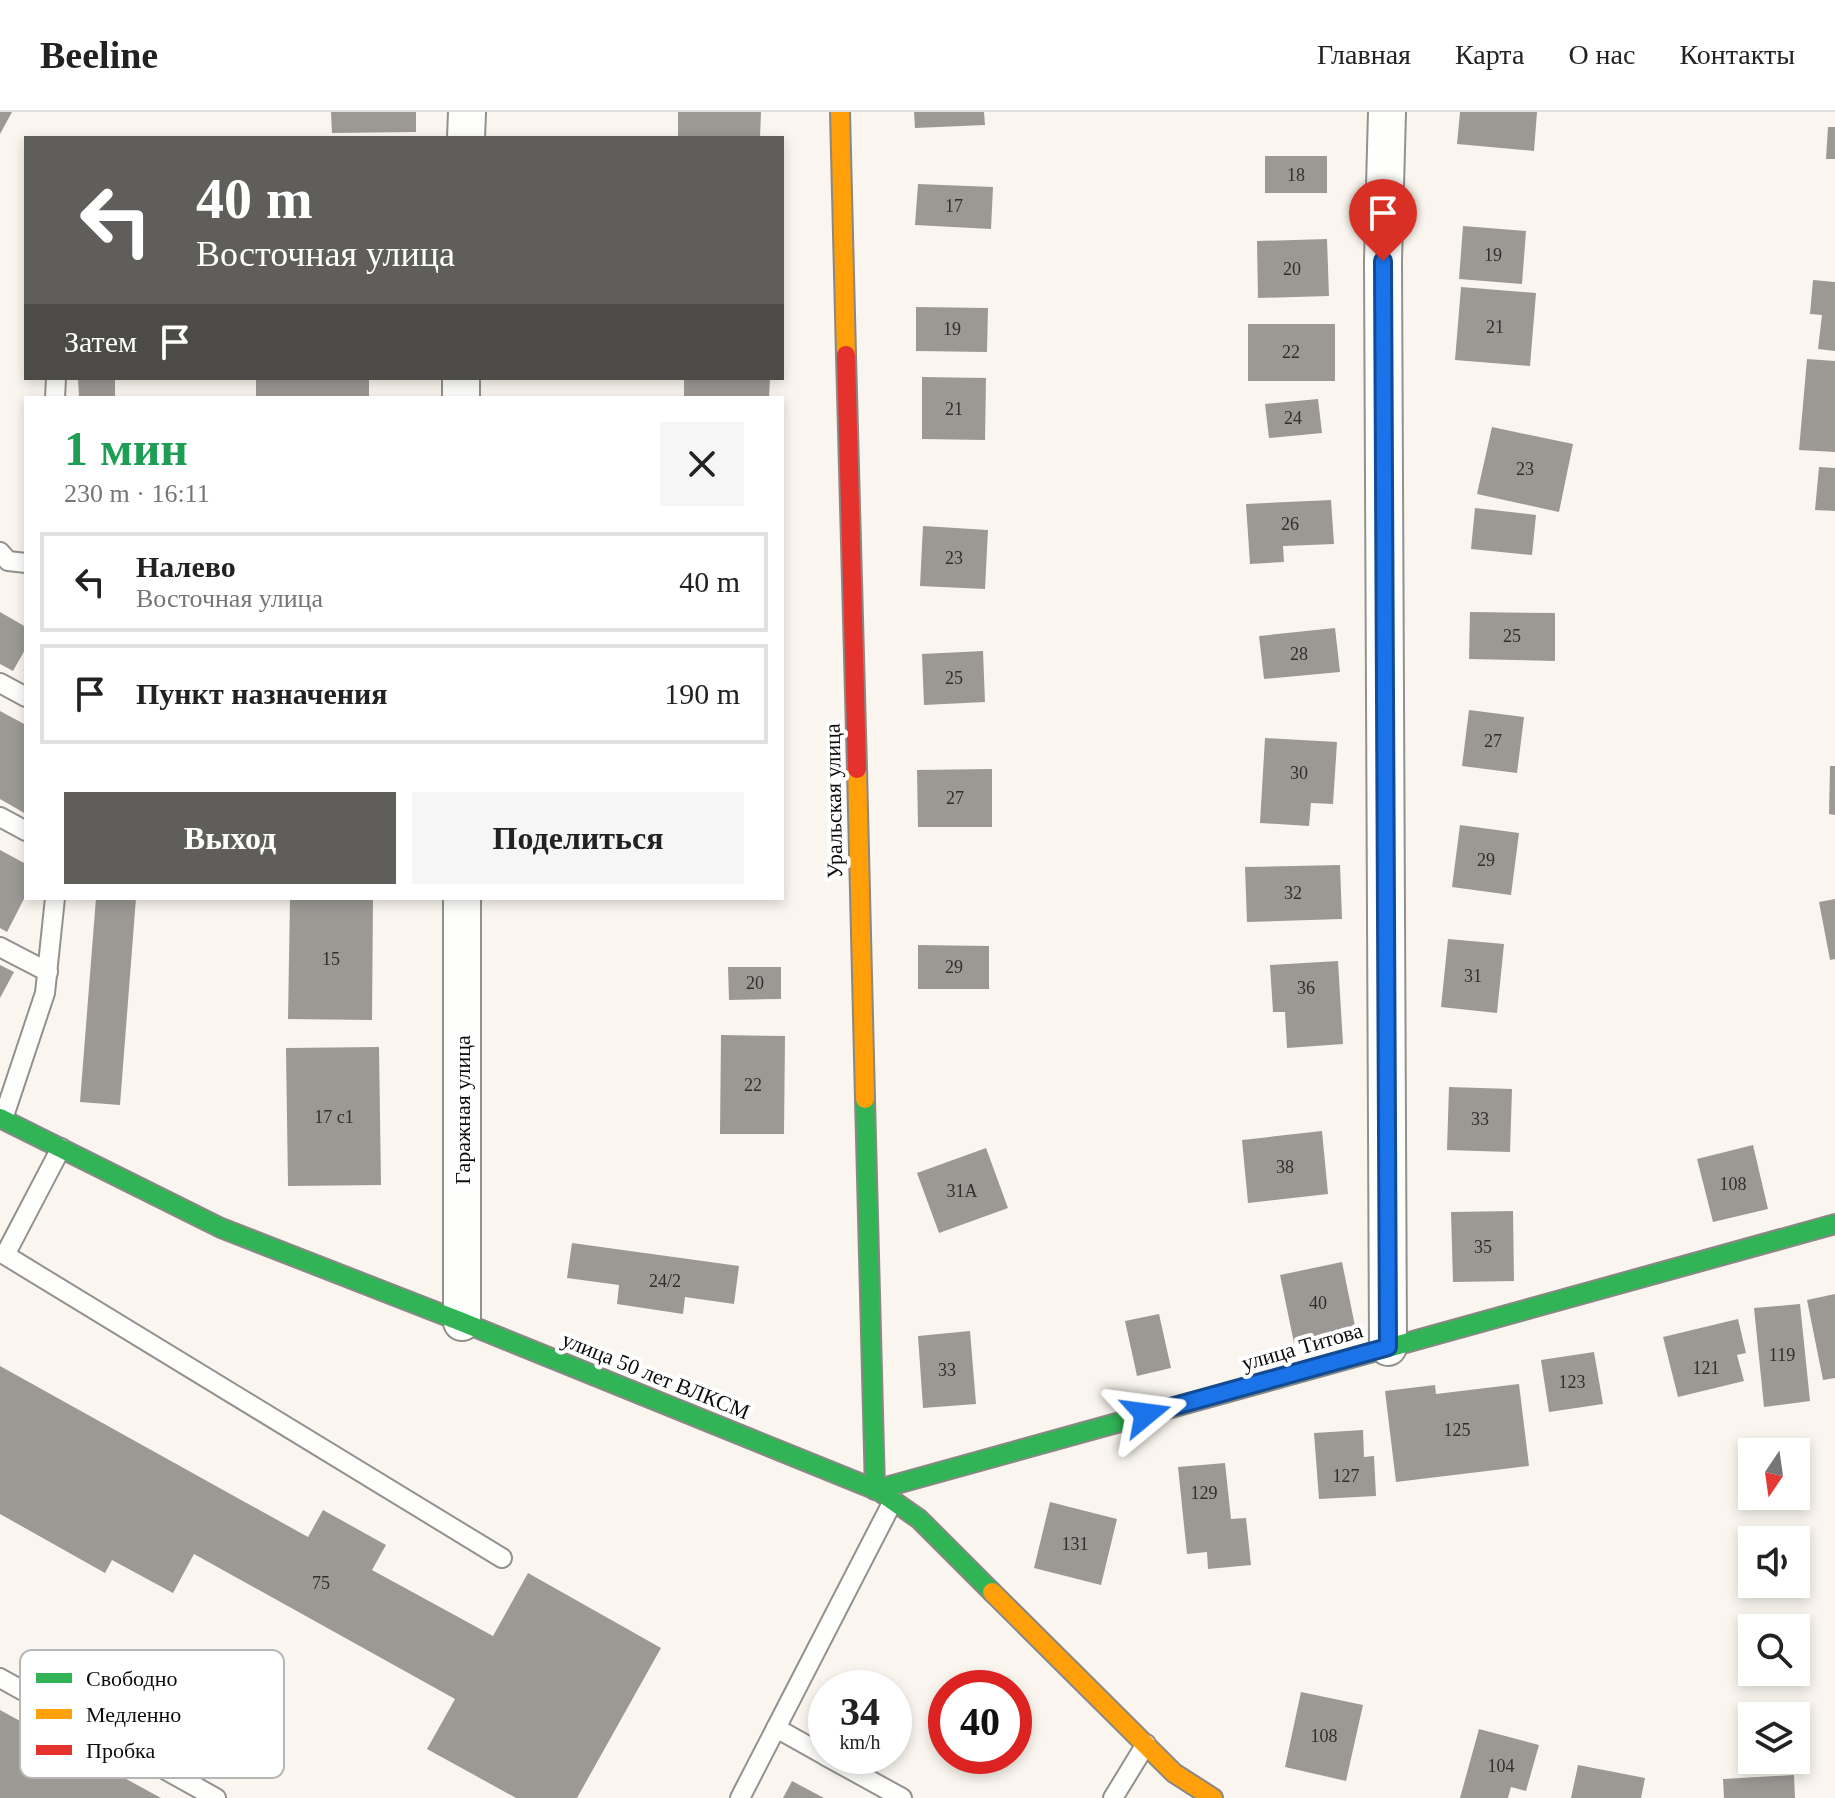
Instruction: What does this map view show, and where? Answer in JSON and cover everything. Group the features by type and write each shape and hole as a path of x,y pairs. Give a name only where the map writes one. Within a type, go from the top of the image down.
{"street":[{"path":"466,136 467,112"},
{"name":"Уральская улица","path":"840,112 875,1490"},
{"path":"1387,112 1383,293 1388,1347"},
{"name":"Гаражная улица","path":"462,900 462,1322"},
{"name":"улица 50 лет ВЛКСМ","path":"2,1118 221,1228 875,1490 919,1519 1174,1773 1213,1798"},
{"name":"улица Титова","path":"875,1490 1835,1224"}],"lane":[{"path":"0,552 8,561 24,563"},
{"path":"0,683 24,696"},
{"path":"0,817 24,830"},
{"path":"2,1118 45,993 55,900"},
{"path":"0,947 48,972"},
{"path":"61,1148 5,1255 502,1558"},
{"path":"740,1798 893,1501"},
{"path":"0,1678 20,1689"},
{"path":"776,1728 808,1746"},
{"path":"1113,1798 1146,1744"},
{"path":"859,1774 902,1798"},
{"path":"180,1778 216,1798"}],"building":[{"path":"0,112 12,112 0,134"},
{"path":"331,112 416,112 416,132 332,133"},
{"path":"678,112 761,112 760,136 678,136"},
{"path":"914,112 984,112 985,125 915,128"},
{"path":"1460,112 1537,112 1534,151 1457,144"},
{"path":"1828,127 1835,127 1835,159 1826,159"},
{"path":"1265,156 1327,156 1327,193 1265,193"},
{"path":"918,184 993,187 991,229 915,225"},
{"path":"1463,226 1526,231 1522,284 1459,279"},
{"path":"1327,239 1329,296 1258,298 1257,241"},
{"path":"1813,280 1835,282 1835,351 1818,349 1822,315 1810,314"},
{"path":"1461,287 1536,293 1530,366 1455,360"},
{"path":"916,307 988,308 987,352 916,351"},
{"path":"1248,324 1335,324 1335,381 1248,381"},
{"path":"1807,359 1835,361 1835,452 1799,450"},
{"path":"922,377 986,378 985,440 922,439"},
{"path":"78,380 115,380 115,396 79,396"},
{"path":"256,380 369,380 369,396 256,396"},
{"path":"684,380 770,380 769,396 684,396"},
{"path":"1318,399 1322,433 1269,438 1265,404"},
{"path":"1492,427 1573,444 1559,512 1477,494"},
{"path":"1819,467 1835,468 1835,511 1815,510"},
{"path":"1331,500 1334,544 1283,546 1284,562 1250,564 1246,504"},
{"path":"1475,508 1536,515 1532,555 1471,549"},
{"path":"923,526 988,530 985,589 920,586"},
{"path":"0,612 24,626 24,652 13,671 0,664"},
{"path":"1470,612 1555,613 1555,661 1469,659"},
{"path":"1335,628 1340,672 1264,679 1259,636"},
{"path":"983,651 985,702 924,705 922,654"},
{"path":"1469,710 1524,717 1517,773 1462,766"},
{"path":"0,711 24,724 24,813 0,799"},
{"path":"1265,738 1337,742 1333,804 1311,803 1309,826 1260,823"},
{"path":"1830,766 1835,766 1835,815 1829,814"},
{"path":"992,769 992,827 918,827 917,770"},
{"path":"1460,825 1519,833 1511,895 1452,887"},
{"path":"0,850 24,863 24,899 7,932 0,928"},
{"path":"1340,865 1342,919 1247,922 1245,867"},
{"path":"1835,899 1835,959 1830,960 1819,902"},
{"path":"96,900 136,900 120,1105 80,1102"},
{"path":"290,900 373,900 372,1020 288,1019"},
{"path":"1448,939 1504,944 1497,1013 1441,1007"},
{"path":"918,945 989,946 989,989 918,989"},
{"path":"1338,961 1343,1044 1287,1048 1285,1012 1273,1012 1270,965"},
{"path":"0,965 14,972 0,998"},
{"path":"728,967 781,967 781,999 729,1000"},
{"path":"721,1035 785,1036 784,1134 720,1134"},
{"path":"379,1047 381,1185 288,1186 286,1048"},
{"path":"1449,1087 1512,1089 1510,1152 1447,1150"},
{"path":"1322,1131 1328,1194 1248,1203 1242,1140"},
{"path":"1753,1145 1768,1209 1713,1222 1697,1159"},
{"path":"986,1148 1008,1208 939,1233 917,1173"},
{"path":"1513,1211 1514,1281 1453,1282 1451,1212"},
{"path":"572,1243 739,1266 734,1304 685,1297 683,1314 617,1304 619,1285 567,1278"},
{"path":"1342,1262 1356,1331 1294,1343 1280,1275"},
{"path":"1835,1294 1835,1378 1823,1380 1807,1300"},
{"path":"1800,1304 1810,1401 1764,1407 1754,1308"},
{"path":"1159,1314 1171,1368 1137,1376 1125,1321"},
{"path":"1738,1319 1746,1353 1737,1355 1744,1381 1678,1397 1663,1337"},
{"path":"970,1331 976,1404 923,1408 918,1336"},
{"path":"1594,1352 1603,1404 1549,1412 1541,1360"},
{"path":"0,1366 308,1537 323,1510 386,1545 372,1570 493,1636 528,1573 661,1648 577,1798 516,1798 427,1749 455,1699 194,1554 173,1593 112,1560 105,1573 0,1514"},
{"path":"1519,1384 1529,1466 1396,1482 1385,1391 1435,1385 1436,1394"},
{"path":"1363,1430 1364,1457 1374,1456 1376,1496 1319,1499 1314,1433"},
{"path":"1225,1463 1231,1519 1246,1518 1251,1565 1208,1569 1207,1552 1187,1554 1178,1467"},
{"path":"1050,1502 1117,1519 1101,1585 1034,1568"},
{"path":"1301,1692 1363,1705 1346,1781 1285,1767"},
{"path":"0,1710 20,1721 20,1778 124,1778 161,1798 0,1798"},
{"path":"1479,1729 1539,1745 1526,1791 1511,1787 1508,1798 1460,1798"},
{"path":"1578,1765 1645,1778 1641,1798 1571,1798"},
{"path":"1794,1775 1795,1798 1724,1798 1723,1779"},
{"path":"792,1781 824,1798 783,1798"}],"traffic: fast":[{"path":"865,1099 875,1490"},
{"path":"0,1118 221,1228 879,1491 919,1519 992,1592"},
{"path":"875,1490 1835,1224"}],"traffic: slow":[{"path":"840,112 846,355"},
{"path":"857,769 865,1099"},
{"path":"992,1592 1174,1773 1213,1798"}],"traffic: jam":[{"path":"846,355 857,769"}],"route":[{"path":"1146,1414 1388,1347 1383,261"}]}
